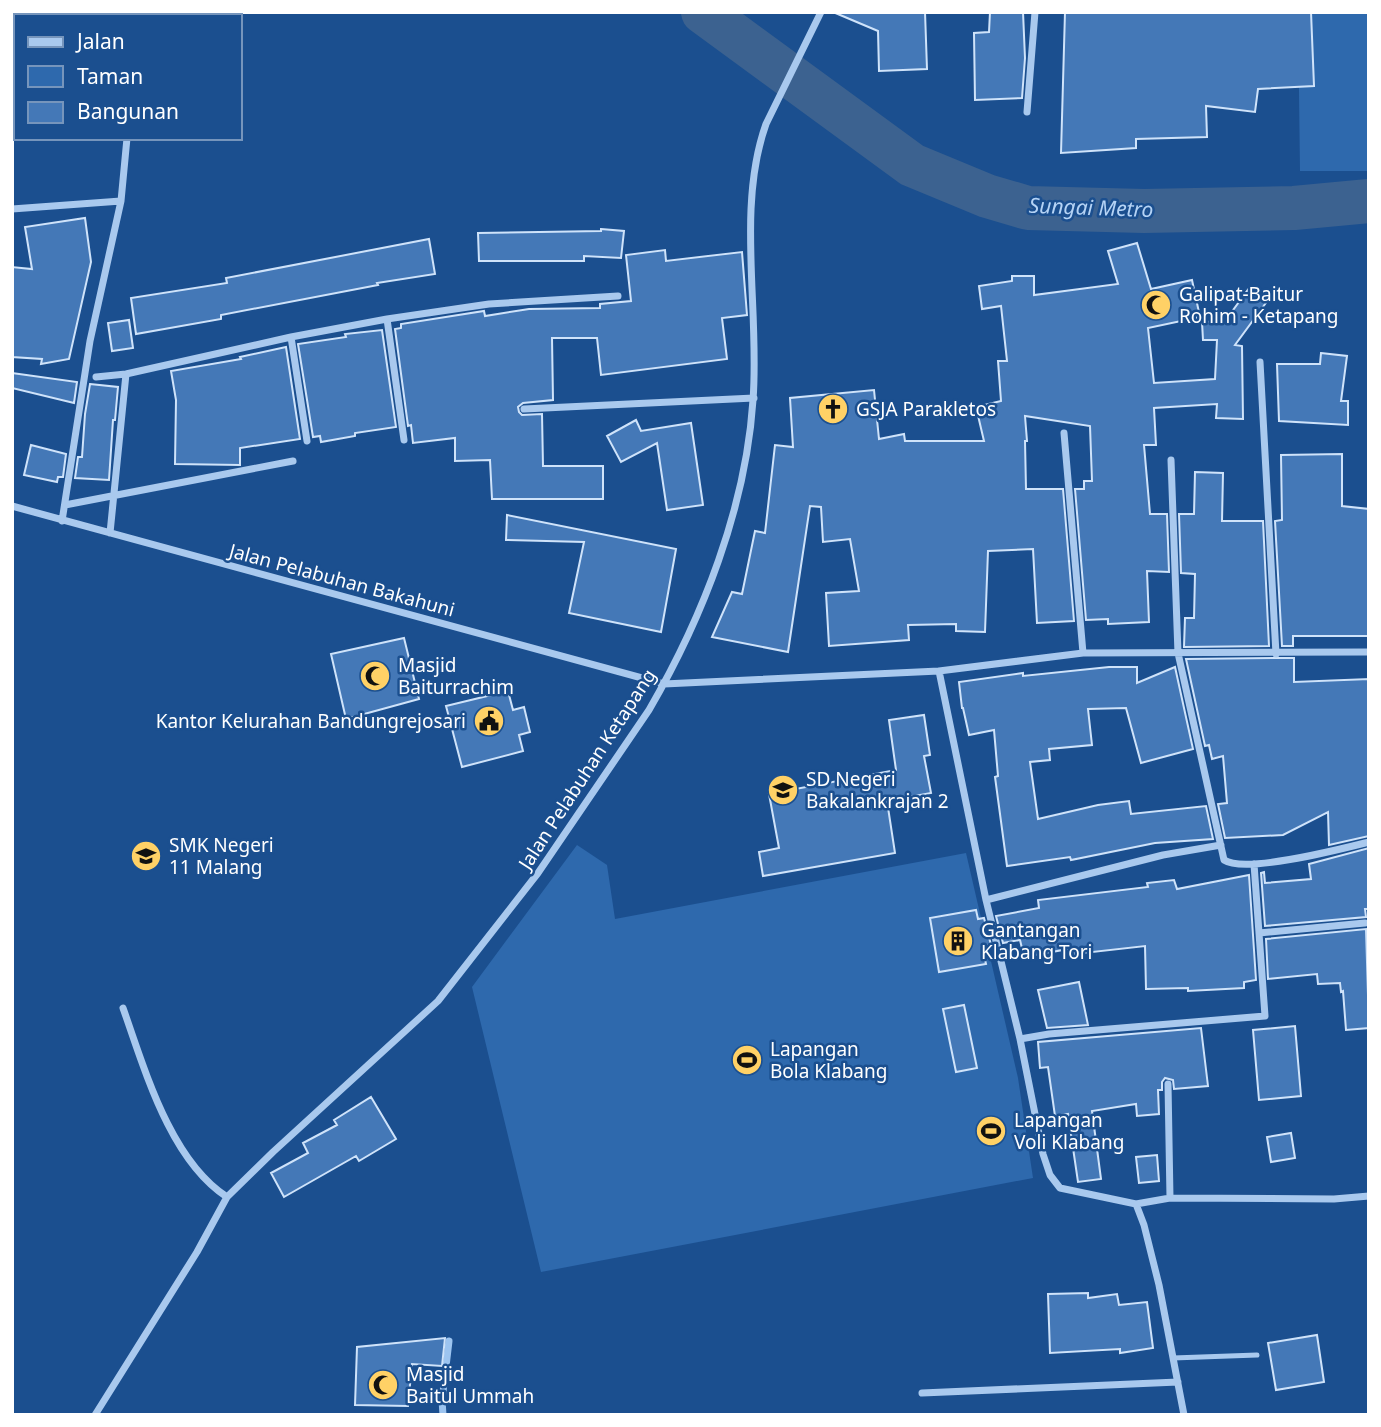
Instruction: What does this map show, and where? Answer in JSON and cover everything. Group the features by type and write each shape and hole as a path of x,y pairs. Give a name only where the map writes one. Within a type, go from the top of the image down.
{"street":[{"name":"Jalan Pelabuhan Ketapang","path":"95,1415 197,1252 227,1198 445,992 538,873 664,684 700,611 723,545 746,460 754,398 751,214 760,142 766,124 821,12"},
{"path":"1027,112 1035,12"},
{"path":"62,520 90,341 121,201 127,140"},
{"path":"12,209 121,201"},
{"path":"96,377 126,373 291,337 489,303 618,296"},
{"path":"387,319 404,440"},
{"path":"291,337 307,441"},
{"path":"1260,362 1276,654"},
{"path":"110,533 126,373"},
{"path":"524,410 754,398"},
{"path":"1064,433 1083,653"},
{"path":"1171,460 1178,653 1224,860 1231,864 1254,864 1319,854 1369,842"},
{"path":"65,505 293,461"},
{"name":"Jalan Pelabuhan Bakahuni","path":"12,506 664,684 939,671 1083,653 1369,652"},
{"path":"939,671 986,900 1020,1039 1043,1154 1050,1175 1060,1188 1136,1204 1170,1198 1334,1199 1369,1196"},
{"path":"986,900 1163,855 1221,845"},
{"path":"1020,1039 1049,1034 1265,1016 1254,864"},
{"path":"1259,933 1365,923"},
{"path":"123,1008 149,1080 169,1124 188,1158 215,1189 227,1198"},
{"path":"1168,1084 1170,1198"},
{"path":"1136,1204 1159,1285 1184,1415"},
{"path":"922,1393 1178,1382"}],"lane":[{"path":"1173,1358 1257,1355"}],"green space":[{"path":"1298,12 1369,12 1369,171 1300,171"},
{"path":"577,845 607,865 615,919 966,853 1018,1078 1033,1178 541,1272 472,987"}],"building":[{"path":"833,12 925,12 927,69 879,71 878,31"},
{"path":"990,12 1023,12 1025,58 1022,98 975,100 974,33 989,32"},
{"path":"1065,12 1311,12 1314,86 1258,89 1255,112 1206,106 1207,137 1136,139 1136,148 1061,153"},
{"path":"85,218 91,262 69,359 41,364 42,359 12,357 12,267 32,269 25,227"},
{"path":"601,229 624,231 621,258 584,256 584,261 479,261 478,233"},
{"path":"429,239 435,274 377,283 378,285 221,315 221,319 136,334 131,298 227,283 226,278"},
{"path":"1137,243 1151,289 1192,280 1200,317 1148,328 1154,383 1215,379 1217,340 1203,340 1202,322 1225,321 1250,287 1268,300 1235,345 1242,346 1243,419 1216,418 1217,404 1154,408 1156,445 1144,445 1150,514 1167,514 1169,572 1147,571 1149,622 1108,624 1108,619 1086,620 1075,489 1084,489 1084,481 1092,481 1090,426 1025,416 1026,489 1063,489 1074,621 1037,623 1033,549 988,551 985,632 956,631 956,624 908,625 909,640 829,646 826,593 859,591 850,539 823,542 821,507 810,506 788,652 712,637 732,592 742,594 755,531 765,533 775,445 793,447 790,398 874,390 879,439 904,434 905,441 984,441 976,407 1001,401 998,361 1007,361 1001,306 982,309 979,286 1012,281 1012,276 1034,276 1034,295 1118,284 1108,251"},
{"path":"665,250 666,261 742,252 747,315 722,318 727,359 601,375 597,338 552,338 553,400 523,403 518,407 522,415 542,414 543,466 603,466 603,499 492,499 490,460 455,461 455,438 413,443 411,425 408,426 395,329 401,328 401,324 484,311 485,316 529,309 600,308 600,304 631,301 626,255"},
{"path":"129,320 133,348 112,351 108,323"},
{"path":"382,330 396,427 355,433 355,436 321,442 320,436 313,437 298,344 346,337 345,334"},
{"path":"286,347 300,439 240,448 240,465 175,464 176,400 171,371 241,359 240,357"},
{"path":"1321,353 1347,356 1341,401 1348,401 1348,425 1279,421 1277,364 1320,364"},
{"path":"12,373 77,382 74,403 12,388"},
{"path":"90,384 118,387 109,480 75,478 78,457 82,457"},
{"path":"636,420 641,431 691,423 703,505 667,510 657,443 621,462 607,436"},
{"path":"31,445 66,454 63,477 58,477 57,482 24,475"},
{"path":"1342,454 1342,506 1369,509 1369,636 1293,636 1293,646 1282,646 1275,521 1282,520 1281,455"},
{"path":"1195,472 1223,473 1222,521 1263,521 1269,646 1184,647 1185,618 1194,618 1195,574 1181,573 1179,514 1194,514"},
{"path":"507,515 676,549 661,632 569,613 584,542 506,540"},
{"name":"Masjid Baiturrachim","path":"404,638 419,699 346,719 331,654"},
{"path":"1294,658 1294,682 1369,679 1369,836 1329,845 1328,812 1283,835 1225,838 1218,804 1227,803 1223,756 1212,759 1209,745 1205,746 1186,659"},
{"path":"1109,667 1137,667 1137,683 1175,667 1193,749 1141,763 1126,708 1088,709 1092,745 1049,749 1050,760 1030,762 1038,819 1129,801 1131,814 1206,806 1213,839 1155,843 1071,860 1070,857 1007,866 995,777 998,776 994,730 969,735 959,682 1023,673 1023,676"},
{"name":"Kantor Kelurahan Bandungrejosari","path":"508,691 513,710 524,707 530,732 519,735 523,751 462,767 446,706"},
{"path":"924,715 930,755 924,756 931,793 887,801 895,853 763,876 759,852 779,848 769,794 896,770 889,720"},
{"path":"1369,848 1369,909 1365,909 1366,917 1265,926 1261,873 1264,872 1265,883 1311,879 1309,864"},
{"path":"1249,875 1256,980 1244,982 1244,988 1188,991 1188,988 1146,989 1145,946 1075,954 1074,948 1024,957 1020,940 1003,943 996,916 1039,908 1038,900 1148,887 1147,883 1174,880 1177,889"},
{"name":"Gantangan Klabang Tori","path":"976,910 978,919 984,918 991,945 982,947 986,964 939,972 930,918"},
{"path":"1366,929 1369,1028 1346,1030 1340,983 1318,984 1317,974 1268,979 1266,939"},
{"path":"1079,982 1088,1025 1047,1028 1038,990"},
{"path":"964,1005 977,1068 956,1072 943,1009"},
{"path":"1295,1026 1301,1096 1259,1100 1253,1030"},
{"path":"1201,1028 1208,1086 1174,1089 1173,1080 1165,1078 1162,1090 1158,1090 1159,1114 1137,1116 1136,1104 1092,1111 1101,1179 1078,1182 1068,1114 1055,1116 1048,1067 1040,1068 1038,1042"},
{"path":"371,1097 396,1139 359,1161 356,1156 284,1197 271,1173 308,1153 303,1143 337,1125 334,1120"},
{"path":"1291,1133 1295,1158 1271,1162 1267,1137"},
{"path":"1157,1155 1159,1181 1139,1183 1136,1157"},
{"path":"1088,1293 1088,1298 1117,1294 1119,1305 1147,1302 1153,1348 1120,1353 1120,1349 1050,1353 1048,1294"},
{"path":"1317,1335 1324,1382 1276,1390 1268,1343"},
{"name":"Masjid Baitul Ummah","path":"445,1338 442,1366 412,1364 408,1406 355,1405 357,1347"}],"waterway":[{"name":"Sungai Metro","path":"703,12 912,165 987,196 1028,208 1144,211 1294,208 1369,201"},
{"path":"443,1415 442,1400 449,1341"}],"place":[{"name":"Galipat-Baitur Rohim - Ketapang","path":"1156,305"},
{"name":"GSJA Parakletos","path":"833,409"},
{"name":"Masjid Baiturrachim","path":"375,676"},
{"name":"Kantor Kelurahan Bandungrejosari","path":"489,721"},
{"name":"SD Negeri Bakalankrajan 2","path":"783,790"},
{"name":"SMK Negeri 11 Malang","path":"146,856"},
{"name":"Gantangan Klabang Tori","path":"958,941"},
{"name":"Lapangan Bola Klabang","path":"747,1060"},
{"name":"Lapangan Voli Klabang","path":"991,1131"},
{"name":"Masjid Baitul Ummah","path":"383,1385"}]}
